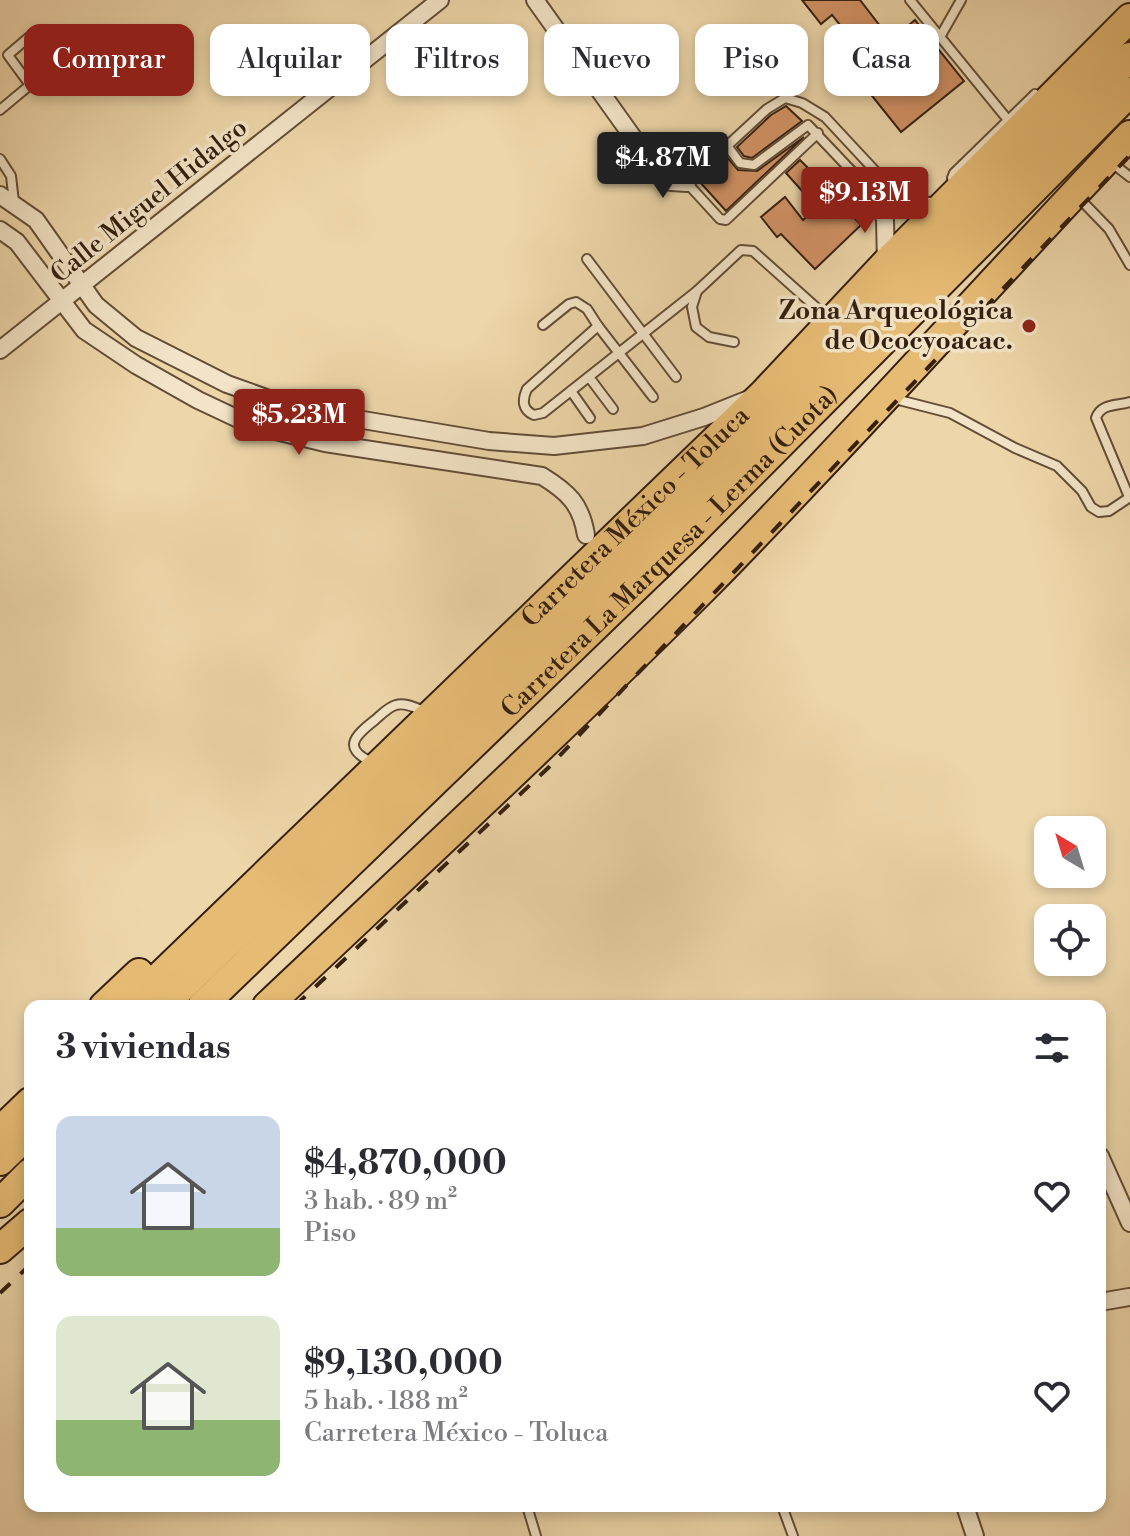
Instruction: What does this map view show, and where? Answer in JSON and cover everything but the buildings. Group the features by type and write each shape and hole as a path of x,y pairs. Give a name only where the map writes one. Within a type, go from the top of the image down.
{"highway":[{"name":"Carretera México - Toluca","path":"135,1000 764,393 833,323 886,263 1130,18"},
{"name":"Carretera La Marquesa - Lerma (Cuota)","path":"168,1000 591,595 1130,57"},
{"name":"Carretera La Marquesa - Lerma (Cuota)","path":"208,1000 693,532 1130,92"},
{"path":"273,1000 708,584 1130,135"},
{"path":"234,1000 601,639 693,532"},
{"path":"574,576 586,535"},
{"path":"110,1000 338,781 379,765"},
{"path":"0,1131 24,1108"},
{"path":"0,1161 24,1138"},
{"path":"0,1203 24,1179"},
{"path":"0,1249 24,1228"}],"street":[{"name":"Calle Miguel Hidalgo","path":"0,350 440,0"},
{"path":"535,0 657,171 671,182 687,183"},
{"path":"886,195 886,263"},
{"path":"7,199 36,220 82,285 110,318 136,338 227,384 297,409 489,441 554,446 643,436 704,417 764,393"},
{"path":"17,242 36,220"},
{"path":"0,230 17,242 84,330 136,365 198,400 251,425 325,443 542,476 560,486 583,513 586,535"},
{"path":"1108,1182 1130,1223"},
{"path":"1106,1301 1129,1297"},
{"path":"967,1512 975,1536"}],"lane":[{"path":"910,0 1008,120"},
{"path":"940,37 961,0"},
{"path":"24,41 8,55 24,77"},
{"path":"728,147 740,163 748,166 760,162 807,125 886,195 916,200 952,198 954,173 1041,88"},
{"path":"0,110 24,90"},
{"path":"818,133 726,220 720,219 687,183 779,100 796,100 825,117 886,195"},
{"path":"779,148 790,161"},
{"path":"0,159 11,176 7,199"},
{"path":"1107,159 1130,177"},
{"path":"1074,193 1109,229 1130,265"},
{"path":"598,326 527,389 523,404 530,413 543,413 697,291 737,253 750,250 778,271 833,323"},
{"path":"587,259 676,377"},
{"path":"697,291 692,307 696,327 709,337 734,342"},
{"path":"543,325 569,304 576,302 587,309 653,397"},
{"path":"589,377 613,409"},
{"path":"571,391 590,418"},
{"path":"887,397 950,413 1015,448 1057,466 1082,491 1091,507 1099,512 1113,509 1129,497 1096,418 1104,407 1130,402"},
{"path":"529,1512 536,1536"},
{"path":"784,1512 793,1536"}],"railway":[{"path":"301,1000 548,768 1130,155"},
{"path":"0,1293 24,1271"}],"place":[{"name":"Zona Arqueológica de Ococyoacac.","path":"1029,326"}]}
